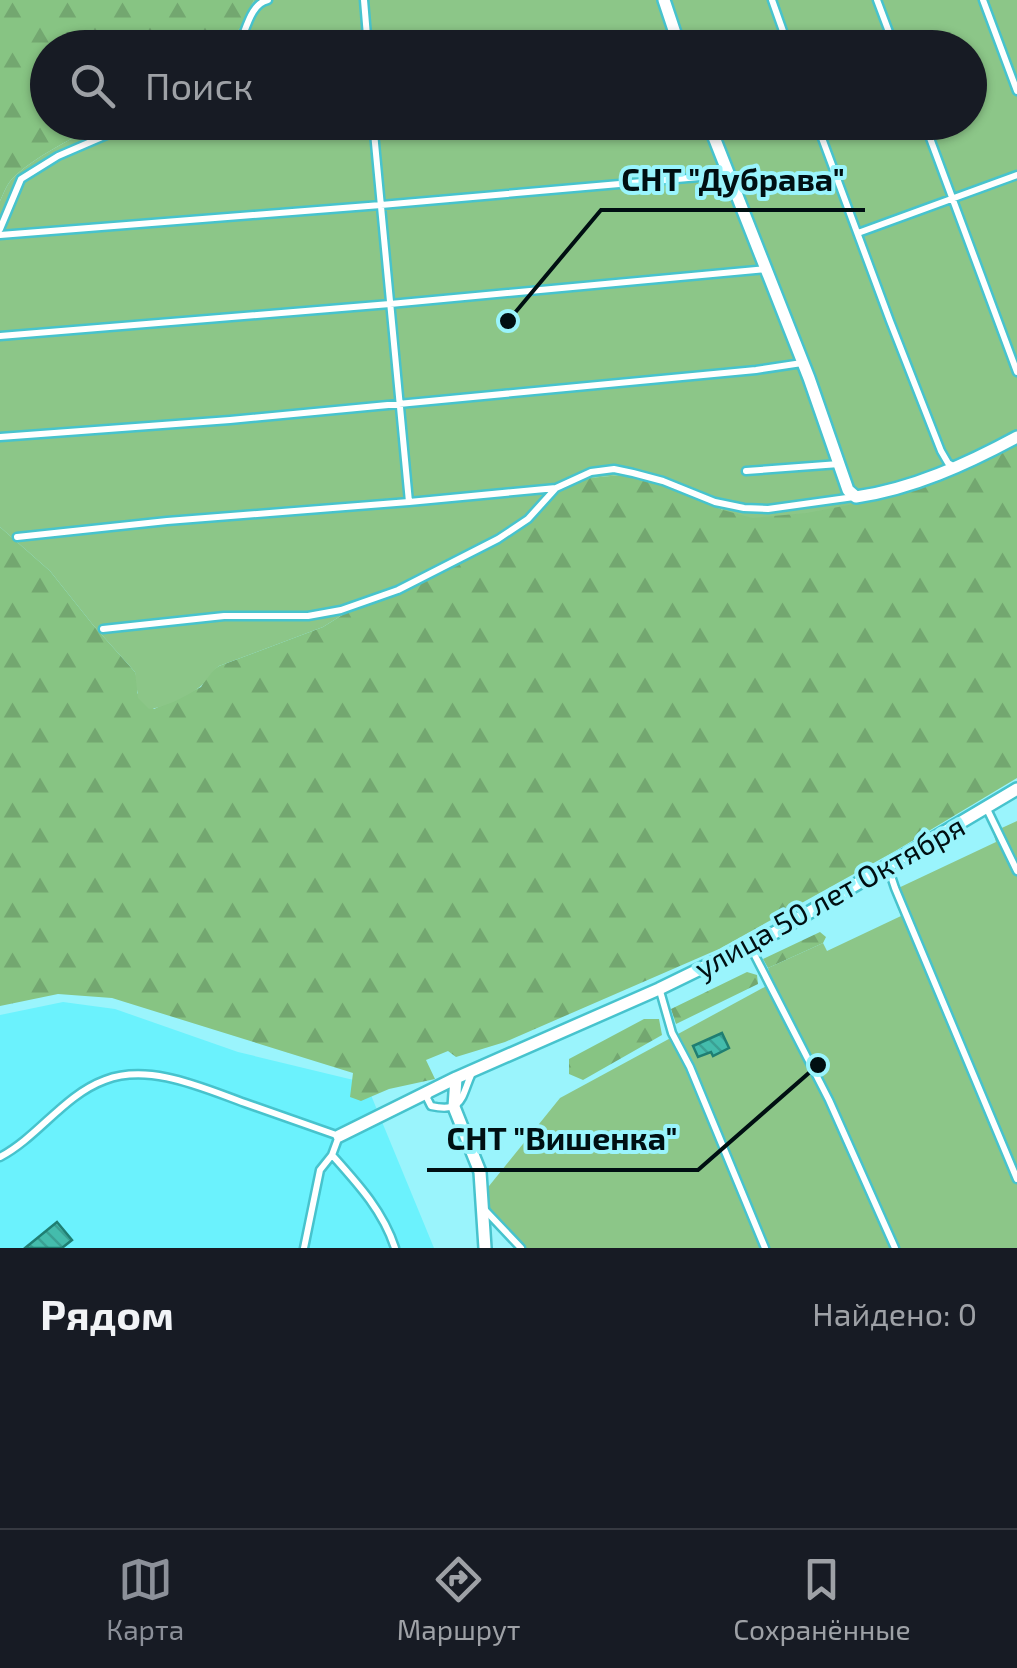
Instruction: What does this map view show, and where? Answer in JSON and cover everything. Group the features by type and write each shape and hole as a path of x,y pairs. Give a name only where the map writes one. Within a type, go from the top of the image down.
{"street":[{"path":"664,0 674,30"},
{"path":"715,140 809,378 848,490 856,496 876,494 956,467 1017,438"},
{"name":"улица 50 лет Октября","path":"339,1136 456,1078 659,990 776,932 1017,789"},
{"path":"456,1078 454,1106 480,1172 485,1248"}],"lane":[{"path":"246,30 256,7 268,0"},
{"path":"364,0 366,30"},
{"path":"772,0 783,30"},
{"path":"877,0 888,30"},
{"path":"983,0 1017,91"},
{"path":"96,140 58,156 21,179 0,232 381,205 728,172"},
{"path":"375,140 409,502"},
{"path":"823,140 942,451 948,463 956,467"},
{"path":"931,140 1017,372"},
{"path":"858,233 1017,175"},
{"path":"0,336 766,269"},
{"path":"0,437 230,420 802,363"},
{"path":"746,471 839,464"},
{"path":"17,537 556,488 591,472 614,469 744,508 768,510 856,496"},
{"path":"103,629 224,616 308,616 341,610 398,590 498,539 528,519 556,488"},
{"path":"986,807 1017,871"},
{"path":"888,865 1017,1179"},
{"path":"750,945 829,1100 894,1248"},
{"path":"659,990 672,1033 690,1067 765,1248"},
{"path":"431,1090 427,1098 431,1106 454,1106 462,1102 474,1070"},
{"path":"0,1156 18,1147 76,1097 105,1080 144,1074 180,1080 339,1136 332,1155 320,1170 304,1248"},
{"path":"332,1155 363,1189 387,1226 395,1248"},
{"path":"481,1205 521,1248"}],"shaded area":[{"path":"63,1002 115,1009 238,1052 366,1083 434,1248 0,1248 0,1015"}],"green space":[{"path":"0,0 254,0 238,30 30,30 30,140 70,140 11,180 0,201"},
{"path":"254,0 1017,0 1017,440 951,471 859,503 752,518 664,485 621,475 579,479 556,494 529,523 495,545 406,591 355,607 323,627 219,666 192,693 149,709 138,698 135,672 50,571 0,527 0,201 11,180 30,164 70,140 987,140 987,30 238,30"},
{"path":"1017,440 1017,778 897,850 719,949 505,1042 456,1057 448,1051 426,1060 435,1079 389,1089 361,1101 350,1097 353,1073 112,998 58,994 0,1006 0,527 50,571 135,672 137,693 154,709 201,687 219,666 323,627 355,607 406,591 495,545 529,523 556,494 579,479 621,475 664,485 723,510"},
{"path":"1017,821 1017,1248 526,1248 485,1204 485,1191 560,1098 772,983 768,968 823,943 827,951 901,916 892,891 996,842 993,832"},
{"path":"820,932 826,937 823,943 768,968 763,959"},
{"path":"747,972 757,975 758,984 676,1024 671,1009"},
{"path":"644,1019 659,1019 662,1035 583,1080 569,1074 569,1059"}],"building":[{"path":"722,1033 729,1048 713,1056 711,1052 698,1057 693,1046"},
{"path":"57,1222 72,1240 62,1248 25,1248"}],"place":[{"name":"СНТ \"Дубрава\"","path":"508,321"},
{"name":"СНТ \"Вишенка\"","path":"818,1065"}]}
